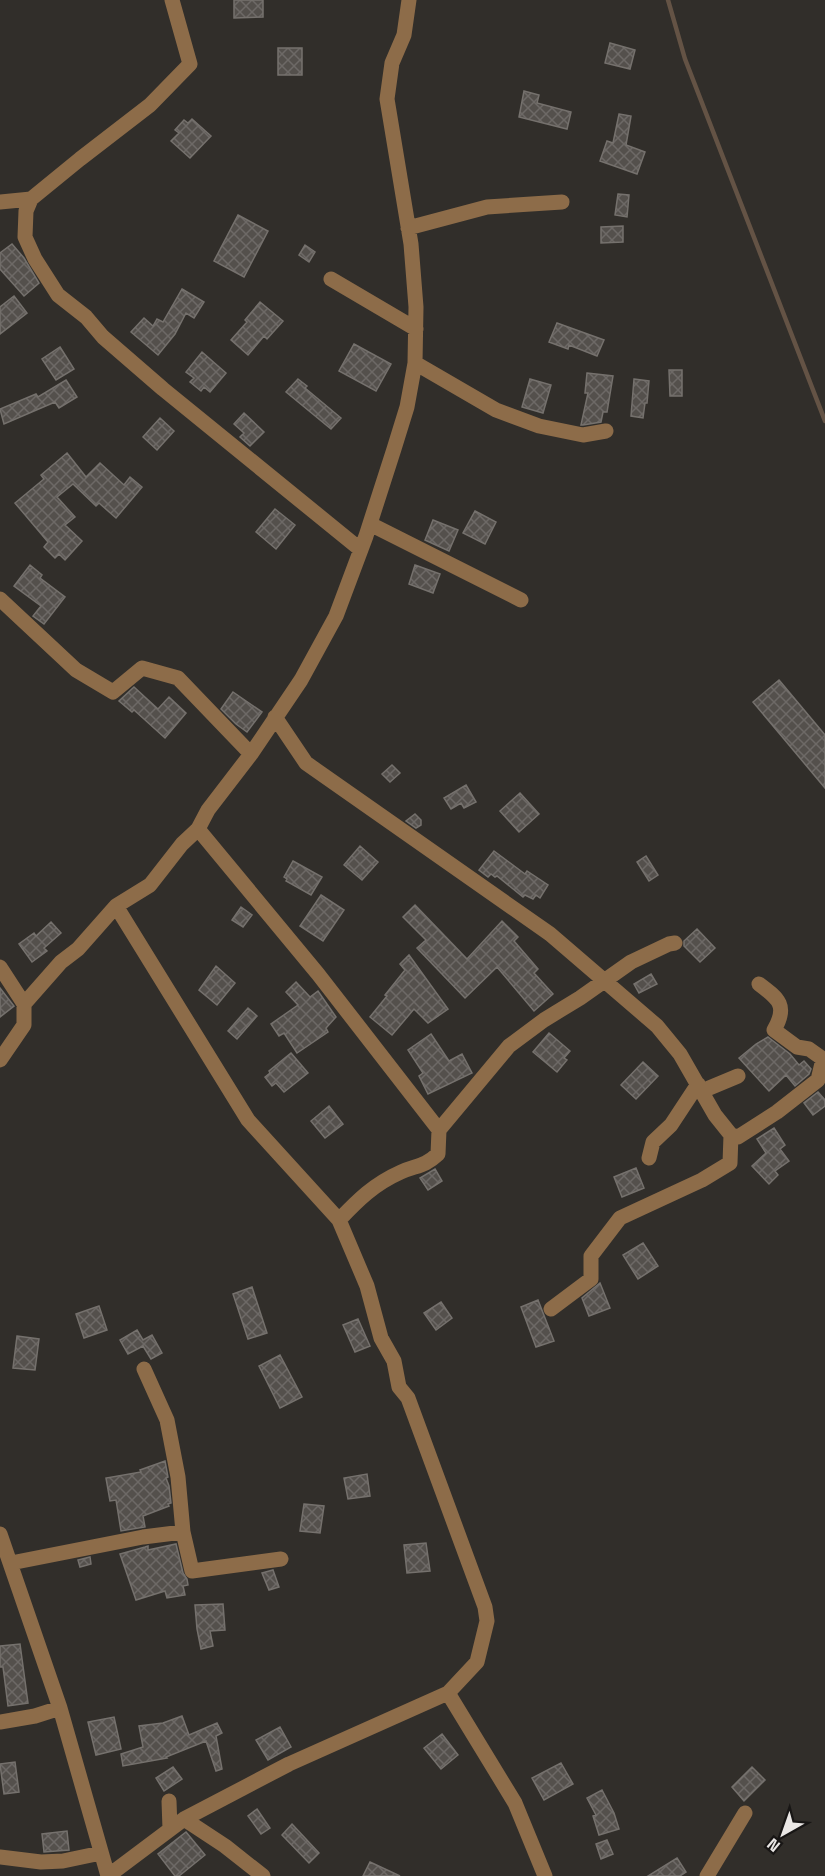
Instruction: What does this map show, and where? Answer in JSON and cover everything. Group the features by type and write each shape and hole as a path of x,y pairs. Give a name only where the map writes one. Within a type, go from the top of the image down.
{"street":[{"path":"172,0 190,64 150,105 31,199 26,211 25,237 35,259 58,295 86,317 103,337 163,389 361,550"},
{"path":"24,1004 116,906 150,885 182,844 198,829 208,810 251,754 302,680 336,616 370,524 407,407 415,363 416,307 408,228 387,99 392,63 404,35 410,0"},
{"path":"0,202 31,199"},
{"path":"408,228 487,207 562,202"},
{"path":"331,279 416,329"},
{"path":"415,363 496,410 532,423 584,435 606,431"},
{"path":"370,524 522,600"},
{"path":"0,599 76,670 113,692 142,668 178,678 251,754"},
{"path":"275,717 306,763 550,934 657,1026 680,1054 716,1115 731,1135 738,1137 818,1080 824,1059 809,1049 797,1047 774,1030 781,1018 782,1008 772,993 759,984"},
{"path":"198,829 318,974 439,1130"},
{"path":"0,1534 6,1558 60,1708 108,1876 184,1819 289,1764 448,1693 477,1662 486,1621 485,1607 408,1398 399,1387 394,1361 381,1338 367,1286 339,1220 248,1120 116,906"},
{"path":"339,1220 365,1192 401,1172 426,1164 438,1154 439,1130 509,1046 631,962 669,944 675,944"},
{"path":"0,968 24,1004 24,1025 0,1060"},
{"path":"649,1158 653,1142 671,1125 700,1088 738,1076"},
{"path":"551,1309 591,1279 591,1256 620,1218 702,1180 730,1162 731,1135"},
{"path":"144,1369 166,1420 178,1477 183,1532 192,1571 281,1559"},
{"path":"6,1558 183,1532"},
{"path":"448,1693 515,1803 545,1876"},
{"path":"0,1722 35,1716 60,1708"},
{"path":"169,1801 170,1829"},
{"path":"707,1876 745,1813"},
{"path":"184,1819 225,1846 263,1876"},
{"path":"0,1857 41,1862 63,1861 101,1853"}],"building":[{"path":"234,0 263,0 263,17 234,18"},
{"path":"610,43 635,50 630,69 605,63"},
{"path":"278,48 302,48 302,75 278,75"},
{"path":"524,91 539,95 537,103 571,112 567,129 519,117"},
{"path":"619,114 631,116 626,145 645,152 637,174 600,161 607,141 613,143"},
{"path":"192,119 211,136 190,158 171,141 179,133 175,130 184,120 188,123"},
{"path":"618,194 629,195 627,217 615,215"},
{"path":"238,215 268,231 244,277 214,261"},
{"path":"623,226 623,242 601,243 601,227"},
{"path":"12,244 24,258 39,283 24,296 0,269 0,253"},
{"path":"305,245 315,252 309,262 299,255"},
{"path":"182,289 204,302 194,318 186,313 175,334 158,355 131,332 144,318 153,326 157,319 163,322"},
{"path":"14,296 27,313 0,334 0,307"},
{"path":"260,302 283,321 267,339 264,336 248,355 231,340"},
{"path":"557,323 604,340 597,356 569,345 568,349 549,342"},
{"path":"354,344 391,364 376,391 339,371"},
{"path":"60,347 74,369 56,380 42,359"},
{"path":"202,352 226,373 210,392 204,387 201,391 190,382 194,378 186,372"},
{"path":"669,370 682,370 682,396 670,396"},
{"path":"587,373 613,376 607,412 603,412 601,422 581,425 588,393 585,393"},
{"path":"298,379 307,386 305,388 341,418 331,429 286,392"},
{"path":"530,379 551,385 543,413 522,407"},
{"path":"634,379 649,381 643,418 631,416"},
{"path":"66,380 77,397 59,408 55,402 4,424 0,409 36,394 38,397"},
{"path":"244,413 264,432 250,446 240,437 244,433 234,424"},
{"path":"160,418 174,431 157,450 143,437"},
{"path":"67,453 86,477 100,463 124,485 130,477 142,487 116,518 99,503 96,506 73,484 57,497 75,517 65,525 82,541 65,560 59,554 55,558 44,547 48,542 15,503 44,479 41,475"},
{"path":"275,509 295,525 276,549 256,532"},
{"path":"475,511 496,522 485,544 463,533"},
{"path":"433,520 458,530 449,551 425,540"},
{"path":"30,565 42,575 40,578 65,597 44,624 33,616 41,606 14,586"},
{"path":"415,565 440,574 433,593 409,584"},
{"path":"779,680 825,735 825,788 753,702"},
{"path":"134,687 158,709 169,697 186,713 165,738 134,710 132,712 119,701"},
{"path":"233,692 262,712 247,732 221,709"},
{"path":"392,765 400,773 390,782 382,774"},
{"path":"466,785 476,802 464,808 461,803 451,809 444,798"},
{"path":"520,793 539,814 519,832 500,811"},
{"path":"415,814 421,820 421,825 416,828 406,821"},
{"path":"360,846 378,862 362,880 344,865"},
{"path":"494,851 525,874 527,871 548,885 540,898 536,895 533,899 525,895 523,897 497,876 491,874 488,877 479,870"},
{"path":"646,856 658,875 649,881 637,862"},
{"path":"293,861 322,877 311,895 286,881 284,877"},
{"path":"321,895 344,910 323,941 300,926"},
{"path":"415,905 467,959 502,921 518,937 514,941 538,969 534,973 553,994 534,1011 497,967 465,998 417,948 426,940 403,917"},
{"path":"241,907 252,915 243,927 232,920"},
{"path":"51,922 61,933 44,948 47,951 32,962 19,944 34,933 36,936"},
{"path":"697,929 715,948 700,962 684,946 684,941"},
{"path":"409,955 448,1009 428,1023 414,1009 392,1035 370,1017 405,970 400,964"},
{"path":"216,966 235,983 217,1005 199,990"},
{"path":"651,974 657,984 639,993 634,984"},
{"path":"296,982 310,997 318,991 336,1017 326,1028 328,1032 297,1053 284,1033 279,1036 271,1024 298,1005 286,992"},
{"path":"0,988 14,1006 0,1017"},
{"path":"248,1008 257,1016 237,1039 228,1031"},
{"path":"549,1033 570,1051 564,1058 567,1060 557,1072 533,1052"},
{"path":"431,1034 449,1061 462,1054 472,1073 428,1094 419,1076 423,1073 408,1050"},
{"path":"768,1037 790,1054 799,1065 804,1061 811,1069 809,1074 795,1086 786,1075 769,1091 739,1058"},
{"path":"291,1053 308,1073 284,1092 276,1083 272,1086 265,1077"},
{"path":"643,1062 658,1076 636,1099 621,1085"},
{"path":"818,1092 825,1100 825,1106 813,1115 804,1103"},
{"path":"329,1106 343,1124 325,1138 311,1121"},
{"path":"774,1128 785,1145 780,1149 789,1161 775,1171 778,1175 769,1184 752,1166 766,1153 757,1139"},
{"path":"636,1168 644,1188 622,1197 614,1177"},
{"path":"435,1169 442,1181 428,1190 420,1178"},
{"path":"643,1243 658,1266 638,1279 623,1255"},
{"path":"600,1283 610,1308 589,1316 582,1298"},
{"path":"252,1287 267,1333 248,1339 233,1294"},
{"path":"538,1300 554,1341 536,1347 521,1307"},
{"path":"441,1302 452,1318 436,1330 424,1313"},
{"path":"99,1306 107,1330 84,1338 76,1314"},
{"path":"358,1319 370,1346 355,1352 343,1325"},
{"path":"137,1330 143,1340 152,1335 162,1353 151,1359 143,1346 128,1354 120,1340"},
{"path":"17,1336 39,1339 35,1370 13,1368"},
{"path":"280,1355 302,1397 280,1408 259,1366"},
{"path":"165,1461 171,1503 168,1504 169,1506 143,1516 145,1527 121,1531 116,1500 110,1501 106,1478 141,1472 140,1470"},
{"path":"367,1474 370,1496 348,1499 344,1478"},
{"path":"304,1504 324,1506 320,1533 300,1531"},
{"path":"426,1543 430,1571 407,1573 404,1545"},
{"path":"176,1544 183,1573 187,1579 188,1585 183,1586 185,1595 167,1598 165,1591 136,1600 120,1554 148,1546 148,1550"},
{"path":"90,1557 91,1564 80,1567 78,1560"},
{"path":"273,1570 279,1587 269,1590 262,1573"},
{"path":"223,1604 225,1630 210,1631 213,1646 201,1649 195,1605"},
{"path":"20,1644 28,1703 8,1706 3,1667 0,1667 0,1646"},
{"path":"182,1716 189,1735 217,1723 222,1733 216,1736 222,1769 216,1771 206,1741 167,1758 123,1766 121,1754 143,1747 139,1726 163,1723"},
{"path":"114,1717 121,1749 96,1755 88,1722"},
{"path":"280,1727 291,1747 268,1760 256,1740"},
{"path":"442,1734 458,1755 441,1769 424,1748"},
{"path":"15,1762 19,1792 4,1794 0,1764"},
{"path":"561,1763 573,1784 544,1800 532,1778"},
{"path":"173,1767 182,1779 164,1791 156,1778"},
{"path":"752,1767 765,1780 744,1801 732,1787"},
{"path":"602,1790 614,1813 619,1829 599,1835 593,1816 596,1815 587,1798"},
{"path":"257,1809 270,1828 261,1834 248,1816"},
{"path":"292,1824 319,1853 309,1863 282,1835"},
{"path":"67,1831 69,1850 44,1852 42,1834"},
{"path":"186,1832 205,1855 179,1876 175,1876 158,1854"},
{"path":"607,1840 613,1854 601,1859 596,1844"},
{"path":"677,1858 686,1872 680,1876 648,1876"},
{"path":"370,1862 400,1876 363,1876"}],"waterway":[{"path":"668,0 685,59 825,421"}]}
